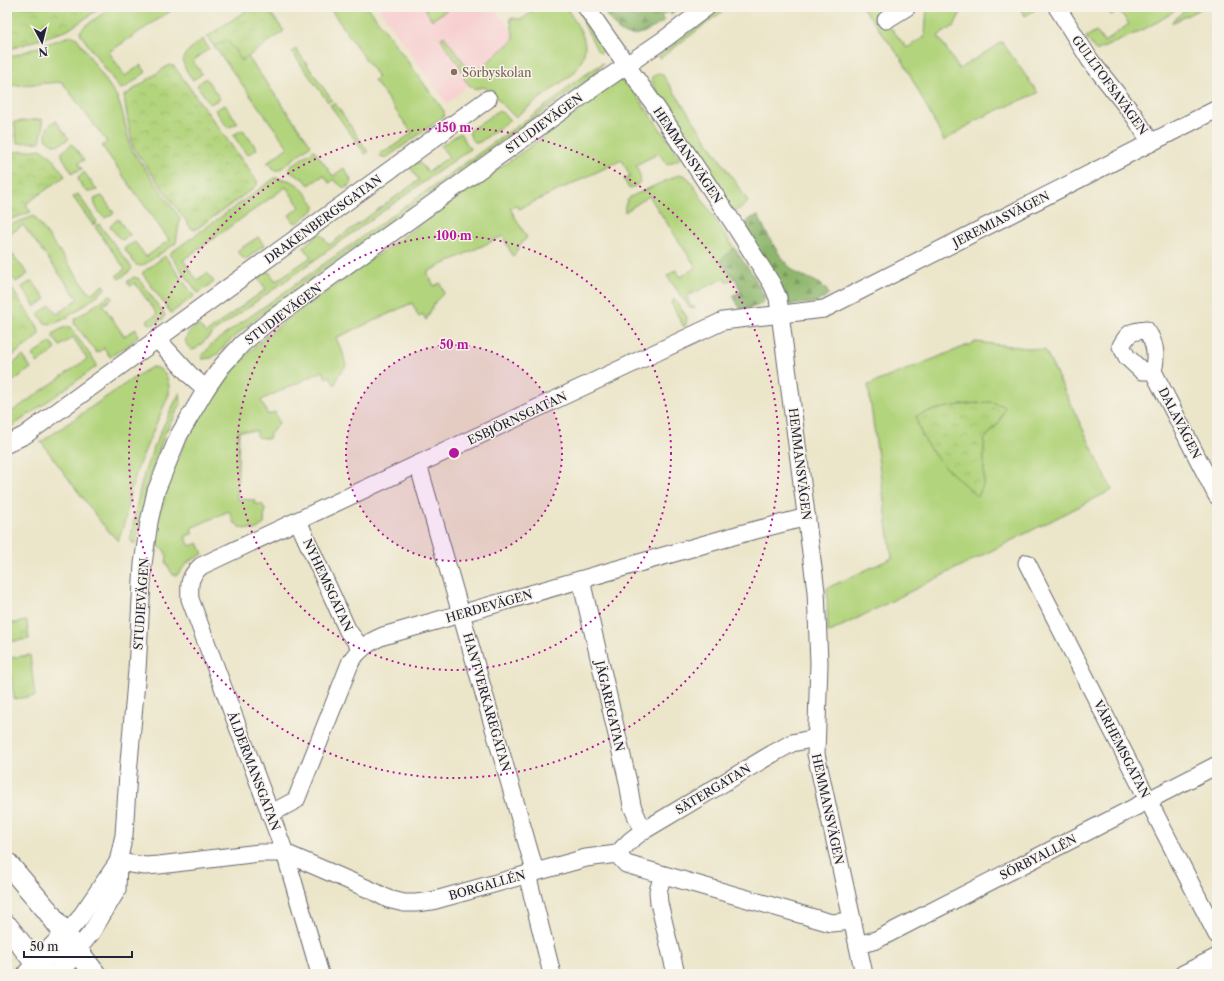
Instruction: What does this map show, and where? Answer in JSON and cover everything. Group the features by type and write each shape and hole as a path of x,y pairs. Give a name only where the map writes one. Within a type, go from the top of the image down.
{"main road":[{"path":"7,863 95,974"},
{"path":"7,926 36,971 71,942"},
{"name":"STUDIEVÄGEN","path":"57,974 71,942"}],"street":[{"name":"HEMMANSVÄGEN","path":"586,7 658,110 732,221 772,284 778,298 816,591 819,663 816,754 864,974"},
{"name":"STUDIEVÄGEN","path":"71,942 91,933 117,890 118,862 124,835 137,670 143,564 149,522 156,491 179,435 206,388 222,366 242,344 269,321 599,84 627,66 707,7"},
{"path":"886,20 907,7"},
{"name":"GULLTOFSAVÄGEN","path":"1057,7 1090,60 1135,117 1151,143"},
{"name":"DRAKENBERGSGATAN","path":"7,444 25,435 488,99"},
{"name":"JEREMIASVÄGEN","path":"780,314 824,309 1217,109"},
{"name":"ESBJÖRNSGATAN","path":"196,571 201,566 298,520 723,322 780,314"},
{"path":"157,339 190,375 206,388"},
{"name":"DALAVÄGEN","path":"1153,371 1217,496"},
{"name":"HANTVERKAREGATAN","path":"418,464 461,614 531,872 552,974"},
{"name":"HERDEVÄGEN","path":"270,814 296,800 351,661 361,648 371,642 383,636 744,533 807,517"},
{"name":"NYHEMSGATAN","path":"298,520 348,631 361,648"},
{"name":"VÅRHEMSGATAN","path":"1026,563 1217,935"},
{"name":"ÅLDERMANSGATAN","path":"196,571 191,577 189,585 190,599 285,853 320,974"},
{"name":"JÄGAREGATAN","path":"581,580 628,782 632,806 643,831"},
{"name":"SÄTERGATAN","path":"617,854 631,840 643,831 772,754 792,744 816,738"},
{"name":"SÖRBYALLÉN","path":"858,945 876,940 1217,765"},
{"name":"BORGALLÉN","path":"118,862 145,866 260,853 285,853 388,899 416,903 432,901 531,872 586,858 617,854"},
{"path":"617,854 626,864 831,923 852,921"},
{"path":"663,875 658,891 659,903 676,974"},
{"path":"1183,974 1217,957"}],"shaded area":[{"name":"Sörbyskolan","path":"378,7 494,7 518,40 447,104"}],"green space":[{"path":"7,7 102,7 68,30 7,50"},
{"path":"112,7 170,7 172,10 109,52 125,76 141,65 146,72 125,88 120,89 81,35 80,31"},
{"path":"251,7 267,11 284,31 242,61 228,41 214,46 207,37"},
{"path":"329,7 368,7 444,111 444,116 438,121 386,158 380,156 381,152 388,150 412,133 374,80 378,77"},
{"path":"424,7 451,7 432,20"},
{"path":"539,7 566,7 584,39 584,54 574,73 515,117 484,87 473,89 465,80 459,64 451,55 441,38 444,36 473,75 514,39 510,18 522,19"},
{"path":"601,7 680,7 671,14 669,11 661,16 664,21 643,33 628,35 621,32 615,26"},
{"path":"862,7 893,7 882,17 907,48 925,36 927,7 958,7 961,12 954,26 938,36 959,69 1002,42 1038,93 980,118 944,141 903,61"},
{"path":"1019,7 1040,7 1025,16"},
{"path":"1106,7 1178,7 1170,14 1150,26 1096,51 1086,37 1096,31 1104,42 1129,24 1119,10 1111,15"},
{"path":"1189,7 1204,7 1172,23 1173,20"},
{"path":"721,8 723,11 661,58 658,56"},
{"path":"581,13 601,43 604,50 601,53 597,50 584,24"},
{"path":"70,36 77,38 117,97 131,149 180,218 176,243 142,266 136,265 124,248 135,242 146,257 169,240 102,146 107,142 62,82 7,86 7,58"},
{"path":"203,39 209,49 193,61 202,74 193,80 184,66 184,56 191,48"},
{"path":"228,40 242,61 248,57 311,145 279,170 274,170 272,166 267,163 288,147 214,46"},
{"path":"296,49 332,100 328,102 292,52"},
{"path":"603,63 593,76 261,314 227,343 219,353 211,358 202,359 202,356 213,343 558,97 573,83"},
{"path":"169,65 174,66 257,181 257,185 254,188 195,230 191,228 133,148 126,110 124,96"},
{"path":"658,73 662,74 748,201 741,208 732,210 669,114 652,82 651,78"},
{"path":"206,78 220,99 210,104 197,85"},
{"path":"614,79 628,84 681,158 667,165 659,153 636,165 640,182 629,189 624,179 630,176 622,160 519,209 517,206 510,208 527,238 521,243 513,257 503,236 427,272 434,286 440,283 444,293 435,302 426,320 423,314 419,317 412,303 336,338 343,353 346,366 338,375 335,386 330,376 326,378 323,371 261,400 268,415 275,412 279,423 270,434 269,439 257,437 257,431 239,431 237,499 255,500 254,504 262,504 265,509 264,524 255,530 241,528 234,523 229,511 191,528 193,533 185,537 190,546 198,543 203,554 188,562 177,575 173,575 166,563 167,556 164,550 147,544 156,526 165,493 180,453 190,432 210,397 245,356 285,321 574,115 588,100"},
{"path":"335,103 368,152 365,154 330,105"},
{"path":"225,105 238,123 228,128 215,110"},
{"path":"498,111 503,113 509,121 480,142 476,143 471,138 469,131"},
{"path":"42,119 43,128 40,142 17,143 14,122"},
{"path":"56,121 69,139 55,145 46,139 46,133 51,124"},
{"path":"7,123 10,123 12,144 7,144"},
{"path":"243,130 257,149 247,155 233,135"},
{"path":"460,133 470,149 215,331 196,349 191,350 186,343 186,339 195,327 199,325 206,333 266,289 259,280 259,277 265,272 269,272 276,281 311,257 303,247 320,233 329,245 419,180 410,167 417,162 420,163 428,172 449,157 441,146"},
{"path":"72,144 84,160 78,163 82,169 72,173 62,156 62,152"},
{"path":"41,149 51,156 65,176 26,204 31,212 7,221 7,153"},
{"path":"314,150 333,176 344,168 350,178 351,183 347,187 344,188 334,180 329,183 324,175 309,185 305,180 290,172 289,168 291,166"},
{"path":"84,172 97,190 88,192 84,189 78,180"},
{"path":"678,175 684,175 689,179 734,248 720,261 735,278 726,282 725,278 687,296 691,307 694,306 695,308 692,309 667,276 676,270 681,277 696,267 649,196 625,212 626,204 630,197"},
{"path":"275,178 295,183 299,186 315,205 315,209 297,223 294,222 289,215 300,207 286,187 183,260 197,280 207,273 214,282 198,293 169,254"},
{"path":"78,194 97,222 93,225 73,197"},
{"path":"102,196 114,213 105,218 95,205 94,199"},
{"path":"34,216 90,294 104,285 106,288 71,315 57,323 45,323 38,314 50,305 57,314 78,299 23,225 7,236 7,226"},
{"path":"758,216 773,245 788,265 798,274 824,287 828,295 824,299 821,299 818,302 790,305 745,228 750,219"},
{"path":"118,219 130,235 122,240 110,226"},
{"path":"99,224 132,268 119,279 116,276 125,269 95,227"},
{"path":"258,237 264,245 245,260 237,251"},
{"path":"734,248 753,275 765,298 761,304 741,309 733,295 741,292 735,278 720,261"},
{"path":"13,255 28,274 16,282 7,270 7,259"},
{"path":"165,256 194,296 171,313 142,273"},
{"path":"134,277 139,279 165,315 163,319 152,325 146,322 157,314 135,283 130,286 127,282"},
{"path":"32,281 46,299 35,307 22,287"},
{"path":"7,282 38,327 39,334 35,339 7,360"},
{"path":"110,295 113,298 103,305 124,336 136,329 138,336 130,344 110,357 104,348 97,353 74,323 75,319"},
{"path":"674,299 687,317 684,327 671,303"},
{"path":"65,327 70,327 96,363 96,367 7,430 7,415 87,359 73,337 60,346 53,337 54,333"},
{"path":"51,342 56,349 38,363 32,355"},
{"path":"976,342 1045,350 1112,490 828,633 827,588 892,558 868,385"},
{"path":"23,356 31,368 13,381 7,368"},
{"path":"152,367 161,370 166,376 169,385 169,394 139,464 130,493 124,525 118,541 103,525 41,442 135,377"},
{"path":"180,392 181,404 165,433 145,490 146,510 144,522 136,537 135,543 132,543 130,541 144,474 165,422"},
{"path":"990,402 1005,406 1000,421 984,440 984,482 978,497 940,461 932,451 925,441 916,416 952,406"},
{"path":"27,621 29,639 7,642 7,624"},
{"path":"7,643 11,678 7,678"},
{"path":"30,655 35,696 14,699 9,658"}],"place":[{"name":"Sörbyskolan","path":"454,72"}]}
